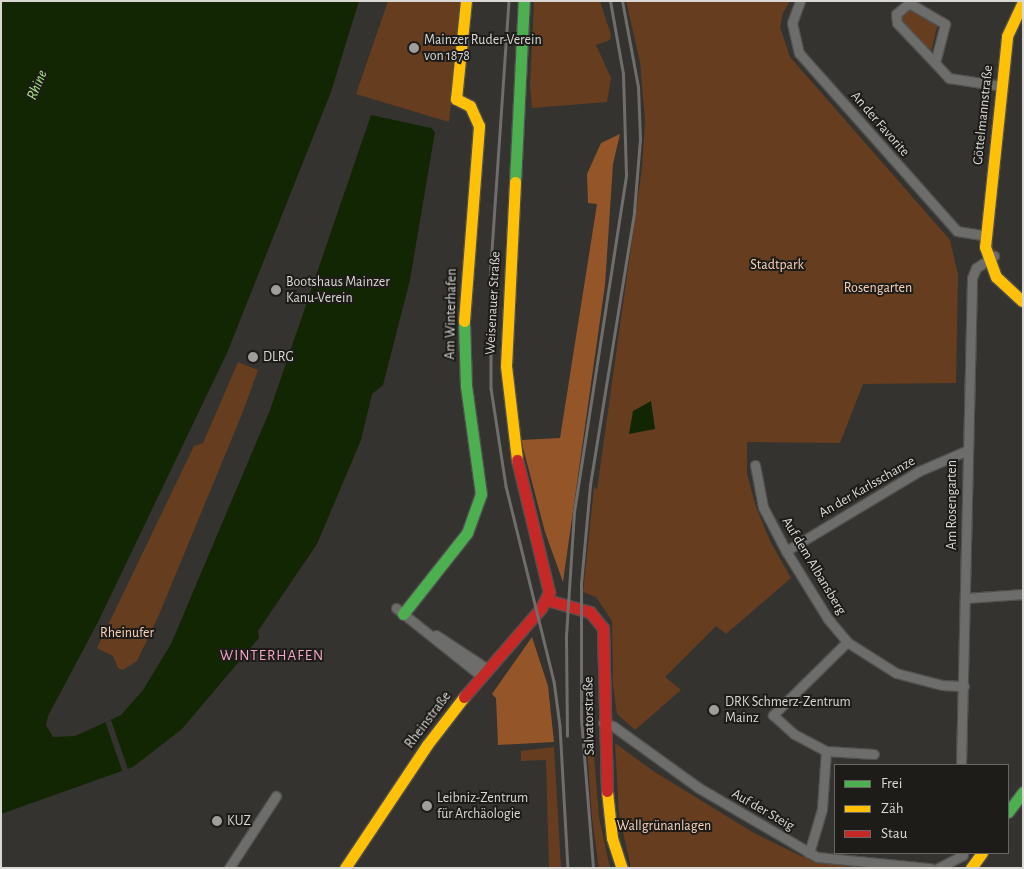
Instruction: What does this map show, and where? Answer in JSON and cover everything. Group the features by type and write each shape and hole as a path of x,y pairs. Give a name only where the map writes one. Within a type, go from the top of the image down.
{"street":[{"name":"Am Winterhafen","path":"404,614 467,533 481,494 466,386 464,308 479,126 470,106 456,100 466,1"},
{"name":"Weisenauer Straße","path":"524,1 506,366 510,427 524,493 548,580 547,600"},
{"name":"An der Favorite","path":"800,1 792,23 799,53 957,231 987,236"},
{"name":"Göttelmannstraße","path":"990,258 987,236 1007,36 1023,1"},
{"path":"935,63 945,24 909,3 896,14 897,23 951,80 1001,86"},
{"path":"990,258 996,277 1022,302"},
{"name":"Am Rosengarten","path":"961,764 966,598 966,451 972,278 976,268 990,258"},
{"name":"An der Karlsschanze","path":"786,551 920,471 966,451"},
{"name":"Auf dem Albansberg","path":"754,465 764,507 786,551 828,619 847,642 896,673 942,685 964,686"},
{"path":"966,598 1023,594"},
{"name":"Rheinstraße","path":"345,868 422,752 483,672 547,600"},
{"name":"Salvatorstraße","path":"547,600 583,609 594,614 601,623 604,635 603,723 612,838 622,868"},
{"path":"404,614 483,672"},
{"path":"847,642 773,715 794,734 826,751 874,754"},
{"name":"Auf der Steig","path":"603,723 614,726 699,788 809,853 836,860 930,868"},
{"path":"809,853 822,809 826,751"},
{"path":"1009,811 1023,792"},
{"path":"229,868 276,796"},
{"path":"938,868 962,854 975,866 981,854"}],"green space":[{"name":"Mainzer Ruder-Verein von 1878","path":"388,1 462,1 449,122 356,94"},
{"path":"534,1 600,1 611,35 610,40 596,45 611,78 607,102 532,108 530,86"},
{"name":"Stadtpark","path":"626,1 790,1 783,13 780,27 790,57 950,240 958,275 956,383 863,384 840,443 747,442 747,474 756,507 771,543 791,578 726,634 716,626 665,677 681,690 635,730 617,714 613,685 612,621 596,597 583,592 594,487 597,490 642,168 645,121 640,62"},
{"path":"910,7 938,23 931,52 901,22 901,15"},
{"name":"Rheinufer","path":"238,362 258,370 242,414 158,617 137,661 123,670 118,668 113,656 97,648 194,446 203,443"},
{"path":"593,743 599,818 610,868 599,868 592,818 587,746"},
{"name":"Wallgrünanlagen","path":"615,743 653,771 754,833 803,857 804,854 825,863 879,868 631,868 619,814"},
{"path":"554,747 561,868 549,868 546,760 521,761 521,751"}],"shaded area":[{"path":"620,134 613,164 605,285 563,582 545,532 521,440 560,438 597,204 588,203 587,174 601,143"},
{"path":"532,637 548,686 554,742 498,745 496,698 492,694"}],"water":[{"name":"Rhine","path":"1,1 359,1 331,92 227,353 98,622 48,716 46,725 53,737 75,736 121,715 143,690 171,644 270,410 371,115 431,128 435,132 410,280 383,385 372,394 361,440 317,544 258,631 259,638 182,729 133,767 1,814"},
{"path":"651,401 655,429 629,434 633,411"}],"pier":[{"path":"111,720 128,770 123,772 105,722"}],"railway":[{"path":"509,1 491,268 491,388 506,486 554,681 560,726 568,868"},
{"path":"567,736 566,636 574,512 626,175 623,74 610,1"},
{"path":"593,868 581,719 581,584 590,485 634,212 640,139 638,87 622,1"}],"traffic: fast":[{"path":"515,182 524,1"},
{"path":"403,614 467,533 481,494 466,386 464,321"},
{"path":"1009,811 1023,792"}],"traffic: slow":[{"path":"464,321 479,126 470,106 456,99 466,1"},
{"path":"1022,301 996,277 985,247 1007,36 1023,1"},
{"path":"515,182 506,366 517,460"},
{"path":"345,868 427,745 464,697"},
{"path":"607,791 612,838 622,868"},
{"path":"971,868 981,854"}],"traffic: jam":[{"path":"464,697 541,608 549,592 517,460"},
{"path":"547,600 590,612 603,628 607,791"}],"place":[{"name":"Mainzer Ruder-Verein von 1878","path":"414,48"},
{"name":"Bootshaus Mainzer Kanu-Verein","path":"276,290"},
{"name":"DLRG","path":"253,357"},
{"name":"DRK Schmerz-Zentrum Mainz","path":"714,710"},
{"name":"Leibniz-Zentrum für Archäologie","path":"427,806"},
{"name":"KUZ","path":"217,821"}],"district":[{"name":"WINTERHAFEN","path":"272,656"}],"park label":[{"name":"Rosengarten","path":"878,288"}]}
